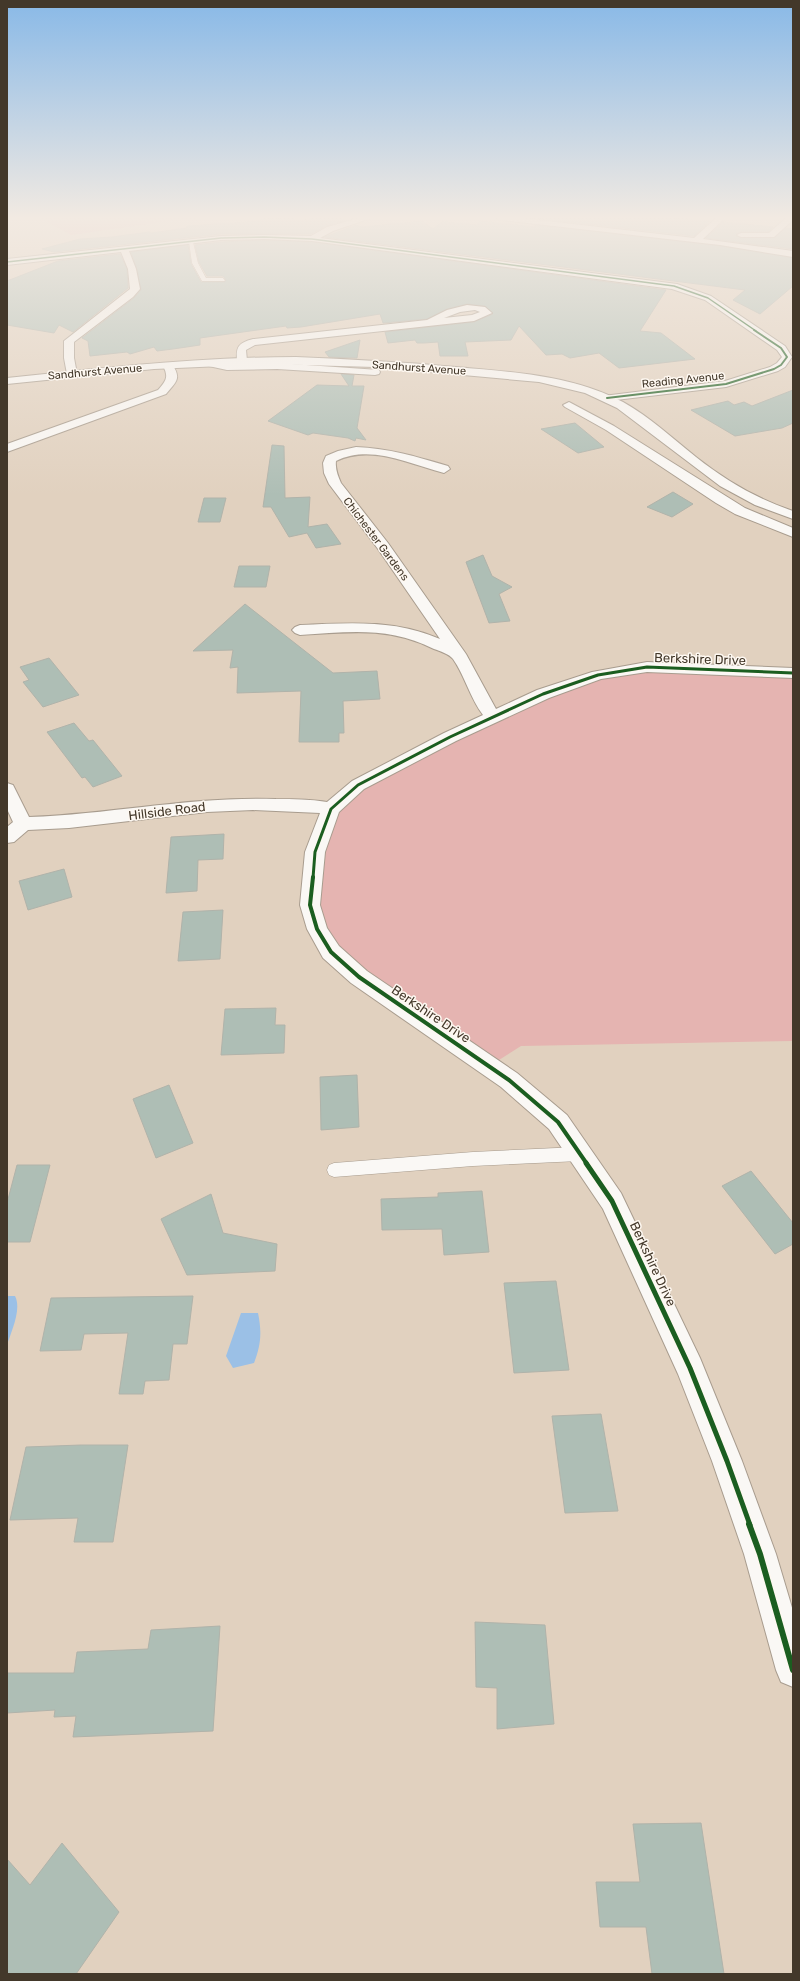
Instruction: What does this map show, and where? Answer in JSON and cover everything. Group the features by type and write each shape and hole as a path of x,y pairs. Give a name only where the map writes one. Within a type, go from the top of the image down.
{"street":[{"path":"72,374 69,358 70,340 109,310"},
{"name":"Reading Avenue","path":"607,398 738,382 781,365 787,357 781,348 726,310"},
{"path":"242,361 241,350 243,347 253,342 431,322"},
{"name":"Sandhurst Avenue","path":"7,381 72,374 242,361 414,366 487,373 560,383 607,398 638,417 706,471 767,505 793,515"},
{"path":"208,363 227,367 277,366 375,372"},
{"path":"7,448 162,392 172,380 172,373 168,366"},
{"path":"569,405 610,428 720,500 756,518 793,533"},
{"name":"Chichester Gardens","path":"444,469 397,455 368,452 344,453 330,459 329,463 335,484 382,546 458,654 487,709 493,717"},
{"path":"300,630 362,628 397,630 431,641 458,654"},
{"name":"Berkshire Drive","path":"793,673 647,667 623,670 598,675 543,694 493,717 358,785 331,809 315,852 310,905 317,928 331,952 359,977 509,1080 558,1122 612,1202 690,1368 727,1461 760,1554 793,1670"},
{"path":"7,789 23,824 7,836"},
{"name":"Hillside Road","path":"23,824 69,822 207,806 253,804 314,806 331,809"}],"lane":[{"path":"334,1170 473,1159 579,1154"}],"shaded area":[{"path":"620,669 793,672 793,1041 521,1046 488,1067 332,956 311,878 330,810 447,738"}],"water":[{"path":"7,1296 15,1296 17,1301 17,1314 7,1345"},
{"path":"241,1313 258,1313 260,1326 259,1344 254,1363 233,1368 226,1356"}],"building":[{"path":"7,310 100,310 73,332 59,325 54,333 7,325"},
{"path":"118,310 444,310 427,319 383,323 380,314 301,327 287,328 286,326 200,338 200,345 157,351 154,347 130,354 127,352 90,356 88,341 82,338"},
{"path":"489,310 653,310 640,331 661,333 695,359 619,368 599,353 570,358 562,354 546,355 519,326 511,340 465,342 468,356 440,356 438,342 417,343 415,340 388,343 385,332 474,322 493,314"},
{"path":"753,310 764,310 760,314"},
{"path":"360,340 357,358 329,357 325,352"},
{"path":"341,374 354,375 352,386 364,386 357,428 366,440 356,438 355,441 348,438 313,433 308,435 268,421 317,385 349,386"},
{"path":"793,390 793,423 782,428 735,436 691,410 728,401 734,405 744,402 752,406"},
{"path":"575,423 604,447 578,453 541,429"},
{"path":"272,445 284,446 285,498 310,497 308,527 327,524 341,544 316,548 307,533 289,537 271,507 263,507"},
{"path":"673,492 693,504 672,517 647,507"},
{"path":"204,498 226,498 220,522 198,522"},
{"path":"483,555 492,576 512,587 499,594 510,621 489,623 466,562"},
{"path":"239,566 270,566 266,587 234,587"},
{"path":"245,604 333,673 377,671 380,699 343,701 344,733 339,733 339,742 299,742 301,691 237,693 238,667 230,668 233,650 193,651"},
{"path":"49,658 79,695 43,707 23,682 29,680 20,667"},
{"path":"74,723 89,741 93,740 122,776 93,787 85,777 82,778 47,732"},
{"path":"224,834 223,859 198,860 197,891 166,893 171,837"},
{"path":"64,869 72,897 28,910 19,881"},
{"path":"223,910 220,959 178,961 183,912"},
{"path":"276,1008 275,1025 285,1025 284,1053 221,1055 225,1009"},
{"path":"357,1075 359,1127 321,1130 320,1077"},
{"path":"169,1085 193,1143 156,1158 133,1099"},
{"path":"17,1165 50,1165 30,1242 7,1242 7,1203"},
{"path":"751,1171 793,1223 793,1244 775,1254 722,1186"},
{"path":"482,1191 489,1252 444,1255 442,1229 382,1230 381,1199 438,1197 438,1193"},
{"path":"211,1194 223,1233 277,1244 275,1271 187,1275 161,1219"},
{"path":"556,1281 569,1370 514,1373 504,1283"},
{"path":"193,1296 187,1344 173,1344 169,1380 145,1381 143,1394 119,1394 128,1333 84,1334 81,1350 40,1351 51,1298"},
{"path":"601,1414 618,1511 565,1513 552,1416"},
{"path":"128,1445 113,1542 74,1542 78,1518 10,1520 26,1447"},
{"path":"475,1622 545,1625 554,1724 497,1729 497,1688 476,1687"},
{"path":"220,1626 213,1731 73,1737 76,1716 54,1717 55,1710 7,1713 7,1673 74,1673 77,1652 148,1649 151,1630"},
{"path":"701,1823 724,1974 652,1974 646,1927 600,1927 596,1882 640,1882 633,1824"},
{"path":"62,1843 119,1912 76,1974 7,1974 7,1859 30,1885"}],"cycle path":[{"path":"607,398 726,384 774,369 781,365 787,357 781,348 726,310"},
{"path":"793,673 647,667 598,675 543,694 450,737 358,785 331,809 315,852 310,905 317,929 331,952 359,977 509,1080 558,1122 612,1201 690,1368 727,1461 760,1554 793,1670"}]}
